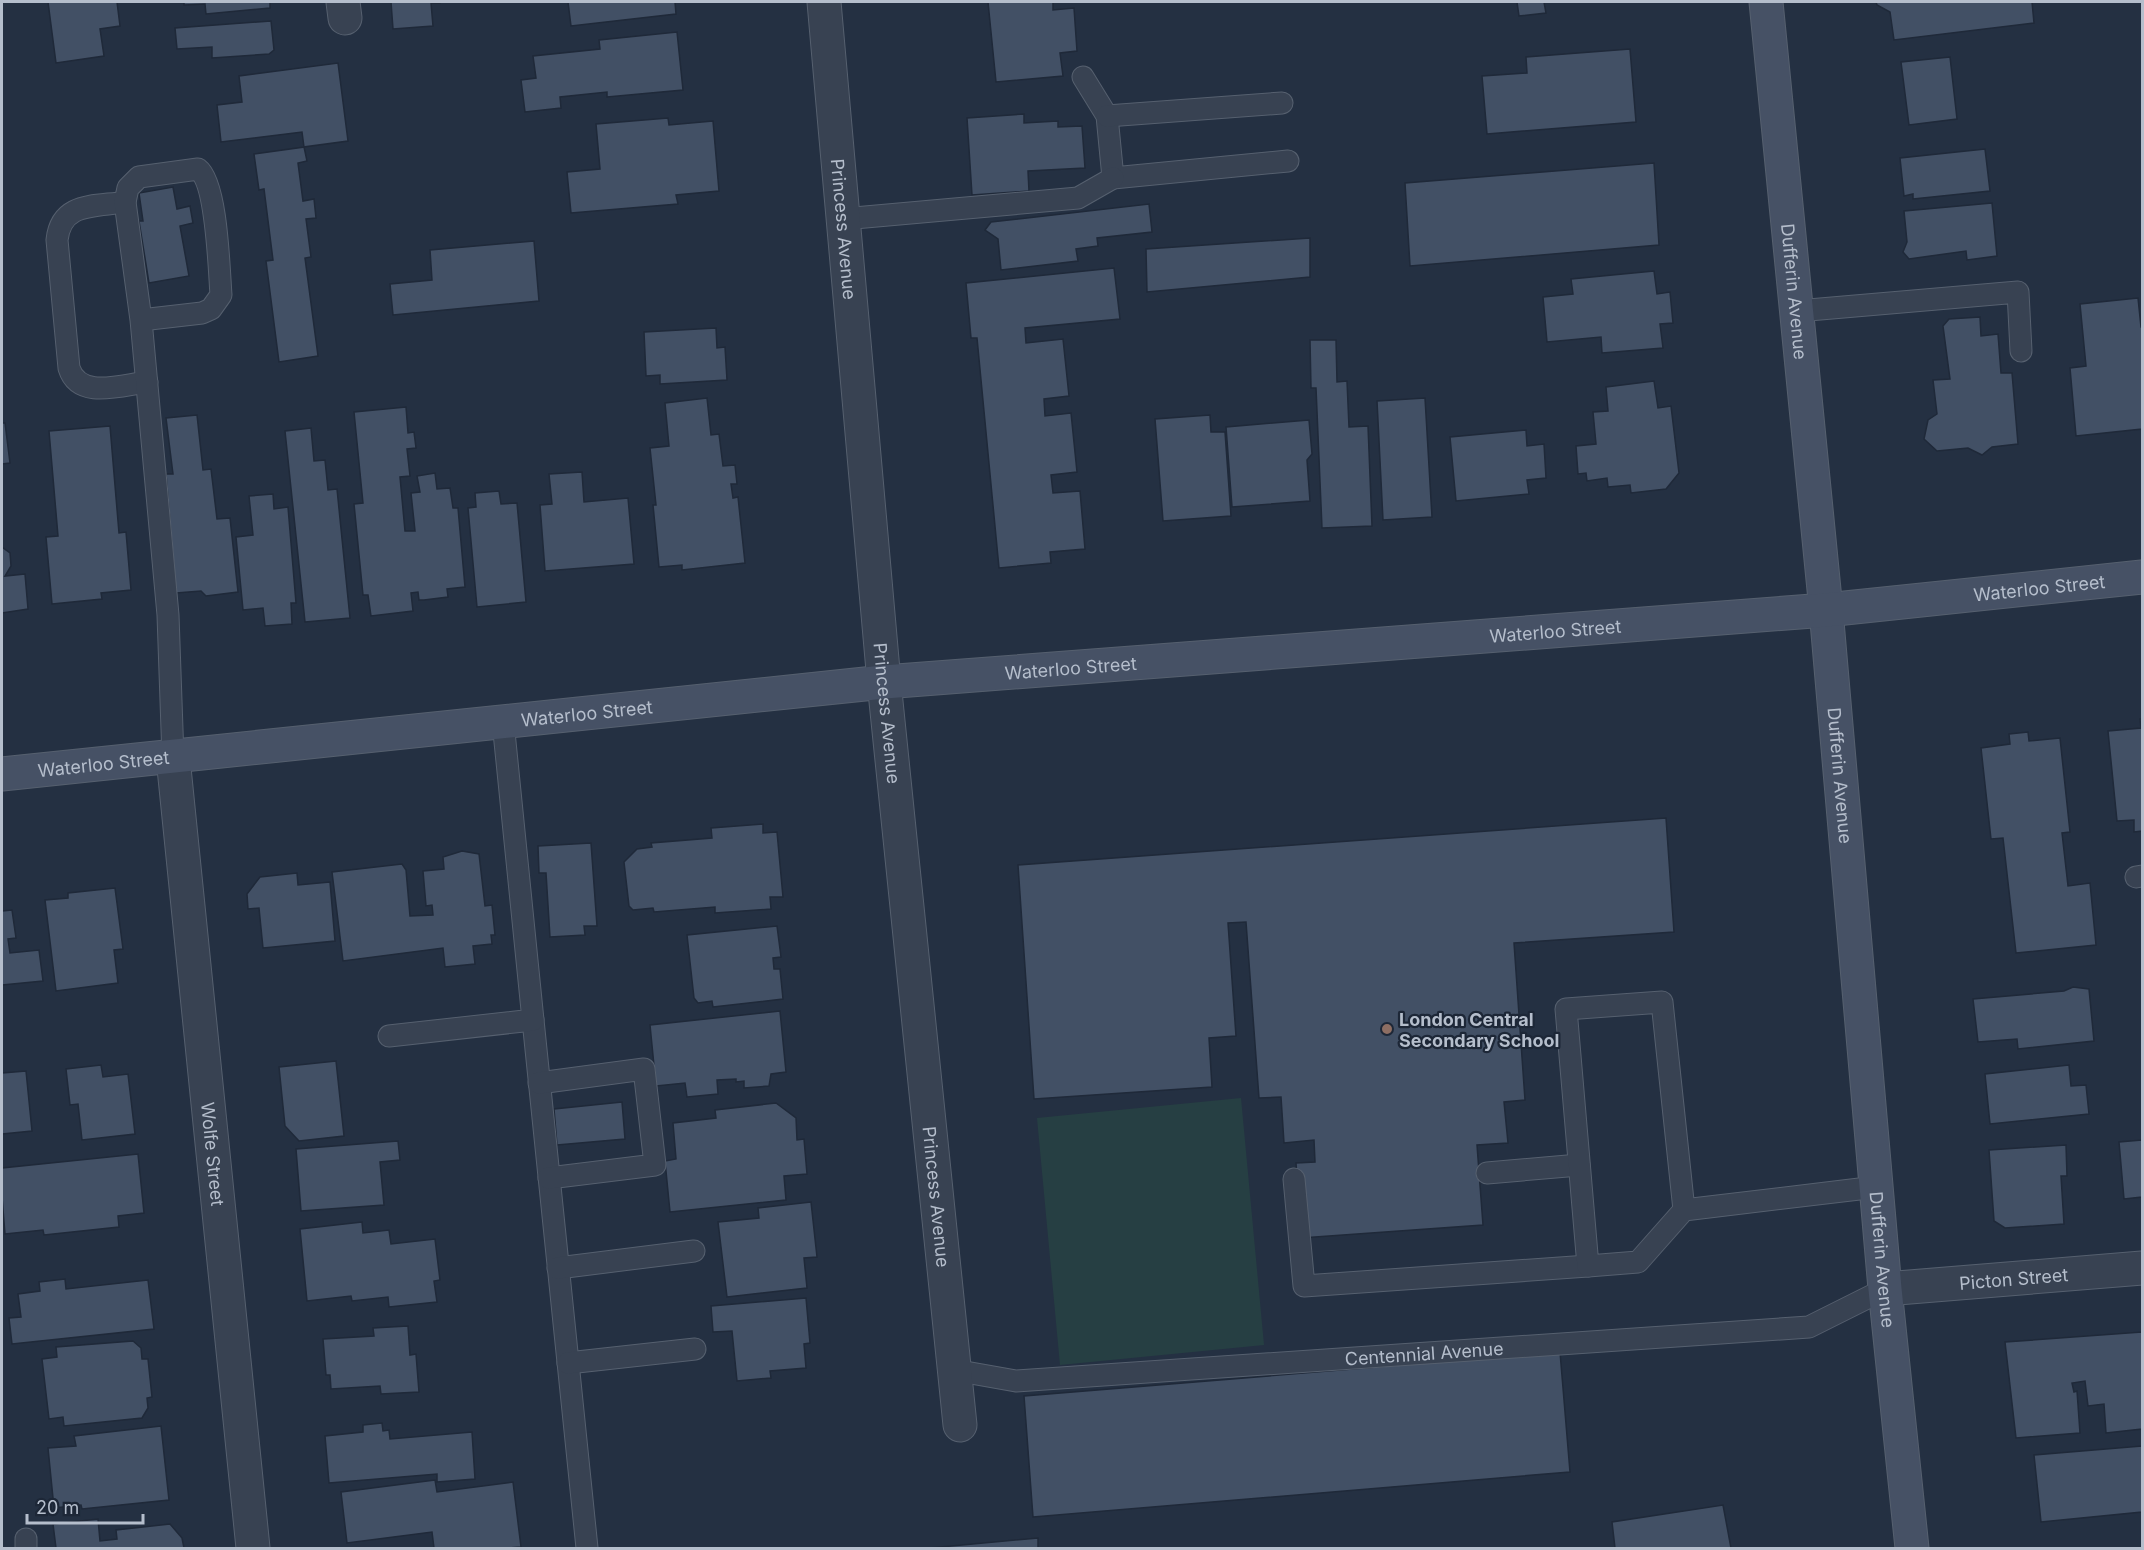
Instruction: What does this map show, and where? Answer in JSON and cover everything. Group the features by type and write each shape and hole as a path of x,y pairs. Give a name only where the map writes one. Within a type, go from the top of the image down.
{"street":[{"name":"Princess Avenue","path":"824,2 884,682 960,1425"},
{"name":"Dufferin Avenue","path":"1766,2 1826,610 1885,1289 1912,1548"},
{"name":"Waterloo Street","path":"2,774 173,758 884,682 1826,610 2142,578"},
{"name":"Wolfe Street","path":"173,758 253,1548"},
{"name":"Picton Street","path":"1885,1289 2142,1268"}],"lane":[{"path":"1083,77 1107,116 1113,178"},
{"path":"1107,116 1282,103"},
{"path":"843,219 1078,198 1113,178 1288,161"},
{"path":"141,320 202,313 217,302 221,295 213,206 204,173 198,169 139,177 128,188 125,202 141,320 168,615 173,758"},
{"path":"125,202 74,210 63,218 58,226 57,240 69,368 72,379 90,388 147,382"},
{"path":"1797,311 2018,292 2021,351"},
{"path":"503,722 586,1548"},
{"path":"1588,1266 1566,1010 1662,1002 1684,1210"},
{"path":"389,1036 533,1020"},
{"path":"539,1083 644,1069 655,1165 549,1178"},
{"path":"1487,1173 1579,1165"},
{"path":"1294,1179 1304,1286 1638,1262 1684,1210 1876,1187"},
{"path":"558,1268 694,1251"},
{"name":"Centennial Avenue","path":"954,1370 1016,1381 1809,1328 1885,1289"},
{"path":"568,1363 695,1349"}],"green space":[{"path":"1241,1098 1264,1345 1060,1365 1037,1118"}],"building":[{"path":"48,2 117,2 120,26 100,29 104,56 56,63"},
{"path":"184,2 270,2 270,8 206,14 205,4 184,5"},
{"path":"391,2 440,3 431,3 433,26 393,29"},
{"path":"568,2 675,2 676,14 571,26"},
{"path":"988,2 1053,2 1053,10 1074,8 1077,51 1060,53 1063,76 996,82"},
{"path":"1517,2 1544,2 1546,13 1519,16"},
{"path":"1876,2 2032,2 2034,23 1894,40 1890,12 1877,5"},
{"path":"271,21 274,50 269,54 212,58 212,47 177,49 175,28"},
{"path":"677,32 683,90 607,97 607,92 560,97 561,108 525,112 521,80 536,78 533,56 600,49 599,40"},
{"path":"1630,49 1636,122 1487,134 1482,76 1527,73 1526,57"},
{"path":"1950,57 1957,119 1909,125 1901,62"},
{"path":"338,63 348,141 304,147 302,132 221,142 217,105 242,102 239,76"},
{"path":"1024,114 1024,123 1058,121 1058,127 1082,126 1085,168 1028,171 1029,191 972,195 967,118"},
{"path":"668,118 669,125 713,121 719,191 676,195 678,204 571,213 567,172 600,169 596,124"},
{"path":"304,147 307,161 298,163 303,201 314,199 316,218 306,219 311,257 305,258 318,356 279,362 266,261 273,260 264,189 259,190 254,154"},
{"path":"1985,149 1990,191 1913,199 1913,194 1904,196 1900,158"},
{"path":"1654,163 1659,245 1410,266 1405,183"},
{"path":"173,187 177,209 190,206 193,223 180,226 189,276 149,283 139,221 143,221 139,193"},
{"path":"1992,203 1997,256 1967,260 1966,251 1909,259 1903,252 1907,242 1904,211"},
{"path":"1149,204 1152,232 1097,238 1098,246 1076,249 1078,261 1001,270 998,239 985,230 991,222"},
{"path":"1310,238 1310,277 1147,292 1146,249"},
{"path":"534,241 539,301 393,315 390,284 432,280 430,250"},
{"path":"1114,268 1120,319 1025,328 1026,343 1063,339 1069,396 1044,399 1045,416 1071,413 1077,472 1051,475 1053,493 1080,491 1085,549 1050,552 1051,563 999,568 977,338 971,338 966,283"},
{"path":"1654,271 1657,294 1670,292 1673,323 1660,324 1663,348 1602,353 1601,337 1547,342 1543,297 1573,294 1571,279"},
{"path":"2138,298 2142,327 2142,429 2076,436 2070,368 2086,366 2080,304"},
{"path":"1980,317 1981,336 1998,334 2001,373 2012,373 2018,444 1992,447 1982,455 1968,448 1937,451 1924,439 1928,420 1937,414 1933,380 1950,379 1943,326 1949,319"},
{"path":"716,328 717,348 725,347 727,380 660,384 660,375 646,376 644,332"},
{"path":"1310,340 1336,340 1337,382 1347,381 1349,427 1368,426 1372,526 1322,528 1316,388 1311,388"},
{"path":"1654,381 1658,408 1671,406 1679,473 1666,489 1631,493 1630,485 1608,487 1607,478 1587,481 1586,473 1578,474 1576,446 1596,444 1593,412 1608,411 1606,387"},
{"path":"707,398 711,435 719,434 723,466 735,465 737,484 731,484 733,498 738,497 745,563 682,570 682,565 659,567 650,448 669,446 665,403"},
{"path":"1425,398 1432,517 1383,520 1377,401"},
{"path":"406,407 408,433 414,432 416,448 407,449 410,476 400,477 405,531 415,531 411,493 420,492 417,476 435,473 437,489 450,488 453,508 458,508 465,587 447,589 448,597 424,600 419,600 418,592 411,593 413,611 371,616 368,595 363,595 354,504 363,503 354,412"},
{"path":"197,415 203,470 211,469 217,519 230,518 238,592 206,596 201,591 176,593 166,474 173,474 166,418"},
{"path":"1210,415 1211,432 1225,432 1231,516 1163,521 1155,419"},
{"path":"1309,420 1312,454 1307,460 1310,501 1232,507 1226,427"},
{"path":"2,423 5,423 10,463 2,464"},
{"path":"110,426 119,533 126,532 131,590 101,593 102,599 52,604 46,537 58,536 49,431"},
{"path":"311,428 314,461 325,460 328,490 337,489 350,618 305,622 285,431"},
{"path":"1526,430 1527,446 1544,444 1546,478 1527,480 1529,494 1456,501 1450,437"},
{"path":"582,472 584,502 628,498 634,564 545,571 540,505 552,504 549,474"},
{"path":"499,491 501,504 517,503 526,602 477,607 468,508 476,507 475,493"},
{"path":"273,494 274,509 288,507 296,603 291,603 292,624 265,626 263,608 243,610 236,537 253,535 249,496"},
{"path":"2,547 10,553 11,566 5,576 25,574 28,609 2,613"},
{"path":"2140,719 2142,719 2142,831 2134,832 2134,820 2117,821 2108,731 2141,728"},
{"path":"2028,732 2029,741 2060,738 2070,832 2062,833 2068,886 2090,883 2096,945 2016,953 2003,838 1991,839 1981,748 2010,744 2009,734"},
{"path":"1666,818 1674,932 1514,943 1525,1100 1504,1102 1508,1143 1477,1145 1483,1225 1301,1238 1296,1163 1315,1162 1314,1140 1284,1143 1281,1097 1259,1098 1246,922 1228,923 1236,1036 1209,1038 1212,1087 1034,1099 1018,865"},
{"path":"763,824 763,833 777,832 783,897 770,897 771,909 715,913 715,907 654,912 653,908 633,910 629,906 624,862 637,849 652,847 651,843 712,838 711,828"},
{"path":"591,843 597,926 584,926 585,935 550,937 546,873 539,873 538,846"},
{"path":"462,851 479,854 485,906 492,905 495,935 491,935 492,944 473,946 475,964 445,967 443,948 343,961 332,872 402,864 406,870 410,916 433,915 432,905 426,906 423,871 444,869 443,857"},
{"path":"297,873 298,885 330,882 335,941 263,948 259,908 248,909 247,894 260,877"},
{"path":"115,888 123,949 114,950 118,983 56,991 45,900 68,898 68,893"},
{"path":"12,910 16,938 8,939 10,953 39,950 43,981 2,985 2,911"},
{"path":"777,926 781,957 773,958 774,969 780,969 783,999 713,1007 712,1001 698,1003 694,998 687,935"},
{"path":"2073,987 2089,989 2094,1041 2018,1049 2017,1039 1978,1042 1973,999 2064,991"},
{"path":"780,1011 786,1072 771,1074 769,1086 744,1088 744,1081 717,1080 718,1094 687,1097 685,1083 656,1086 650,1025"},
{"path":"336,1061 344,1136 299,1141 285,1126 279,1067"},
{"path":"101,1065 103,1077 128,1074 135,1134 82,1140 78,1104 70,1105 66,1069"},
{"path":"2069,1065 2071,1086 2086,1085 2089,1114 1990,1124 1985,1074"},
{"path":"26,1071 32,1131 2,1134 2,1073"},
{"path":"622,1102 625,1139 557,1145 554,1109"},
{"path":"776,1103 796,1118 797,1140 804,1139 807,1174 784,1176 786,1200 670,1212 665,1161 676,1159 673,1123 716,1118 715,1110"},
{"path":"2142,1140 2142,1197 2124,1199 2119,1142"},
{"path":"398,1141 400,1160 380,1162 384,1205 301,1211 296,1149"},
{"path":"2066,1145 2067,1176 2061,1176 2064,1224 2005,1228 1994,1221 1989,1150"},
{"path":"138,1154 144,1213 118,1216 119,1227 44,1235 43,1230 5,1234 2,1168"},
{"path":"811,1202 817,1257 804,1258 807,1288 727,1297 718,1222 759,1218 758,1208"},
{"path":"362,1222 363,1233 389,1230 391,1244 435,1239 440,1280 434,1281 437,1302 389,1307 388,1297 352,1301 351,1296 307,1301 300,1229"},
{"path":"65,1279 66,1289 148,1280 154,1329 12,1344 9,1318 21,1317 18,1294 40,1291 39,1282"},
{"path":"806,1298 810,1343 804,1344 806,1368 770,1371 771,1378 737,1381 732,1331 713,1332 711,1306"},
{"path":"408,1326 410,1355 416,1354 419,1392 381,1394 380,1386 331,1389 330,1375 326,1375 323,1339 374,1336 373,1328"},
{"path":"2142,1332 2142,1429 2106,1433 2104,1404 2088,1406 2085,1381 2072,1383 2074,1392 2077,1391 2080,1433 2016,1438 2005,1342"},
{"path":"133,1341 141,1348 142,1359 148,1359 152,1397 147,1398 148,1408 142,1418 64,1426 63,1417 49,1419 42,1359 57,1357 56,1347"},
{"path":"1560,1352 1570,1472 1033,1517 1024,1396"},
{"path":"382,1423 383,1431 389,1430 390,1439 472,1432 475,1479 437,1482 437,1474 329,1483 325,1436 363,1432 363,1425"},
{"path":"161,1426 169,1500 82,1509 81,1505 54,1508 48,1448 76,1446 74,1436"},
{"path":"2142,1446 2142,1512 2041,1522 2034,1455"},
{"path":"435,1480 437,1492 513,1482 521,1547 434,1548 432,1532 347,1543 341,1492"},
{"path":"1723,1505 1731,1548 1615,1548 1612,1522"},
{"path":"98,1519 100,1541 117,1539 116,1530 170,1524 182,1538 184,1548 56,1548 53,1524"},
{"path":"1038,1538 1038,1548 930,1548"}],"place":[{"name":"London Central Secondary School","path":"1387,1029"}]}
